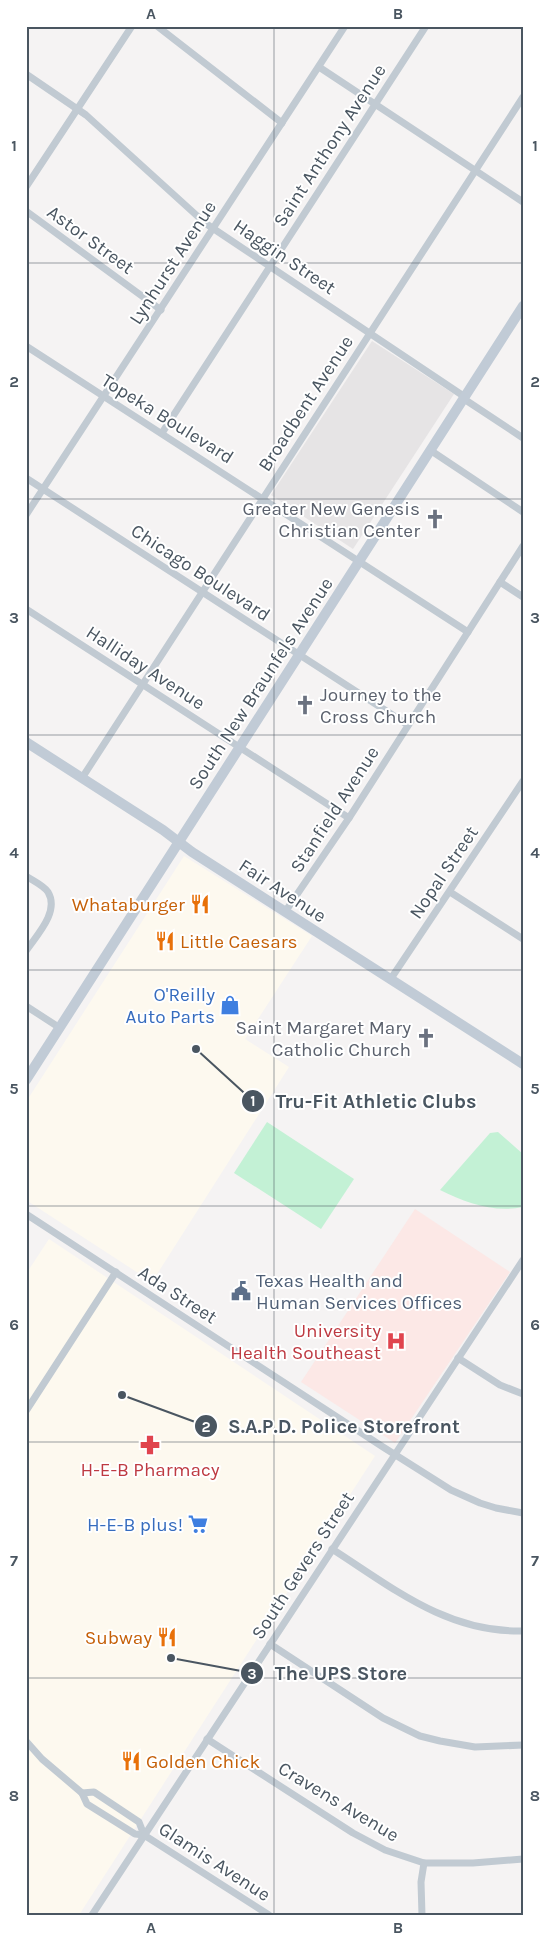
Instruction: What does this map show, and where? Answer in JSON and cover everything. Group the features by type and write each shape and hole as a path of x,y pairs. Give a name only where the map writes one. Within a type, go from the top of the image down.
{"main road":[{"name":"South New Braunfels Avenue","path":"26,1080 239,746 521,312"},
{"name":"Fair Avenue","path":"26,742 164,830 178,842 285,912 523,1064"}],"street":[{"path":"26,187 132,26"},
{"path":"157,26 282,123"},
{"name":"Lynhurst Avenue","path":"26,514 345,26"},
{"name":"Saint Anthony Avenue","path":"162,433 426,26"},
{"path":"319,67 523,202"},
{"name":"Haggin Street","path":"26,74 78,108 205,223 270,265 523,438"},
{"name":"Broadbent Avenue","path":"82,778 523,97"},
{"name":"Astor Street","path":"26,211 161,310"},
{"name":"Topeka Boulevard","path":"26,346 468,632"},
{"path":"430,450 523,512"},
{"name":"Chicago Boulevard","path":"26,478 408,725"},
{"name":"Stanfield Avenue","path":"285,912 349,818 523,546"},
{"path":"500,582 523,597"},
{"name":"Halliday Avenue","path":"26,609 349,818"},
{"name":"Nopal Street","path":"390,980 523,781"},
{"path":"26,876 43,887 48,893 52,907 48,918 26,951"},
{"path":"450,892 523,939"},
{"path":"26,1006 60,1028"},
{"name":"Ada Street","path":"26,1214 394,1455 466,1498 496,1508 523,1513"},
{"name":"South Gevers Street","path":"92,1915 523,1260"},
{"path":"26,1411 116,1272"},
{"path":"458,1358 500,1385 523,1394"},
{"path":"332,1549 435,1614 492,1630 523,1631"},
{"path":"270,1644 383,1718 420,1736 440,1742 475,1747 523,1745"},
{"name":"Cravens Avenue","path":"207,1738 369,1842 385,1850 424,1863 473,1863 523,1859"},
{"path":"26,1741 42,1759 82,1793 87,1804 134,1834 144,1835 139,1822 94,1792 82,1793"},
{"name":"Glamis Avenue","path":"144,1835 268,1915"},
{"path":"422,1915 421,1882 424,1863"}],"shaded area":[{"path":"372,341 454,394 353,549 271,495"},
{"path":"184,856 312,936 245,1039 289,1067 152,1282 26,1200 26,1102"},
{"name":"University Health Southeast","path":"415,1209 510,1272 395,1443 301,1382"},
{"path":"49,1239 375,1456 79,1915 26,1915 26,1274"}],"green space":[{"path":"267,1122 354,1179 321,1229 234,1173"},
{"path":"498,1132 523,1154 523,1207 501,1209 480,1206 440,1190 490,1133"}],"place":[{"name":"Greater New Genesis Christian Center","path":"435,519"},
{"name":"Journey to the Cross Church","path":"305,705"},
{"name":"Whataburger","path":"200,904"},
{"name":"Little Caesars","path":"165,941"},
{"name":"O'Reilly Auto Parts","path":"230,1005"},
{"name":"Saint Margaret Mary Catholic Church","path":"426,1038"},
{"name":"Tru-Fit Athletic Clubs","path":"196,1049"},
{"name":"Texas Health and Human Services Offices","path":"241,1291"},
{"name":"University Health Southeast","path":"396,1341"},
{"name":"S.A.P.D. Police Storefront","path":"122,1395"},
{"name":"H-E-B Pharmacy","path":"150,1445"},
{"name":"H-E-B plus!","path":"198,1524"},
{"name":"Subway","path":"167,1637"},
{"name":"The UPS Store","path":"171,1658"},
{"name":"Golden Chick","path":"131,1761"}]}
